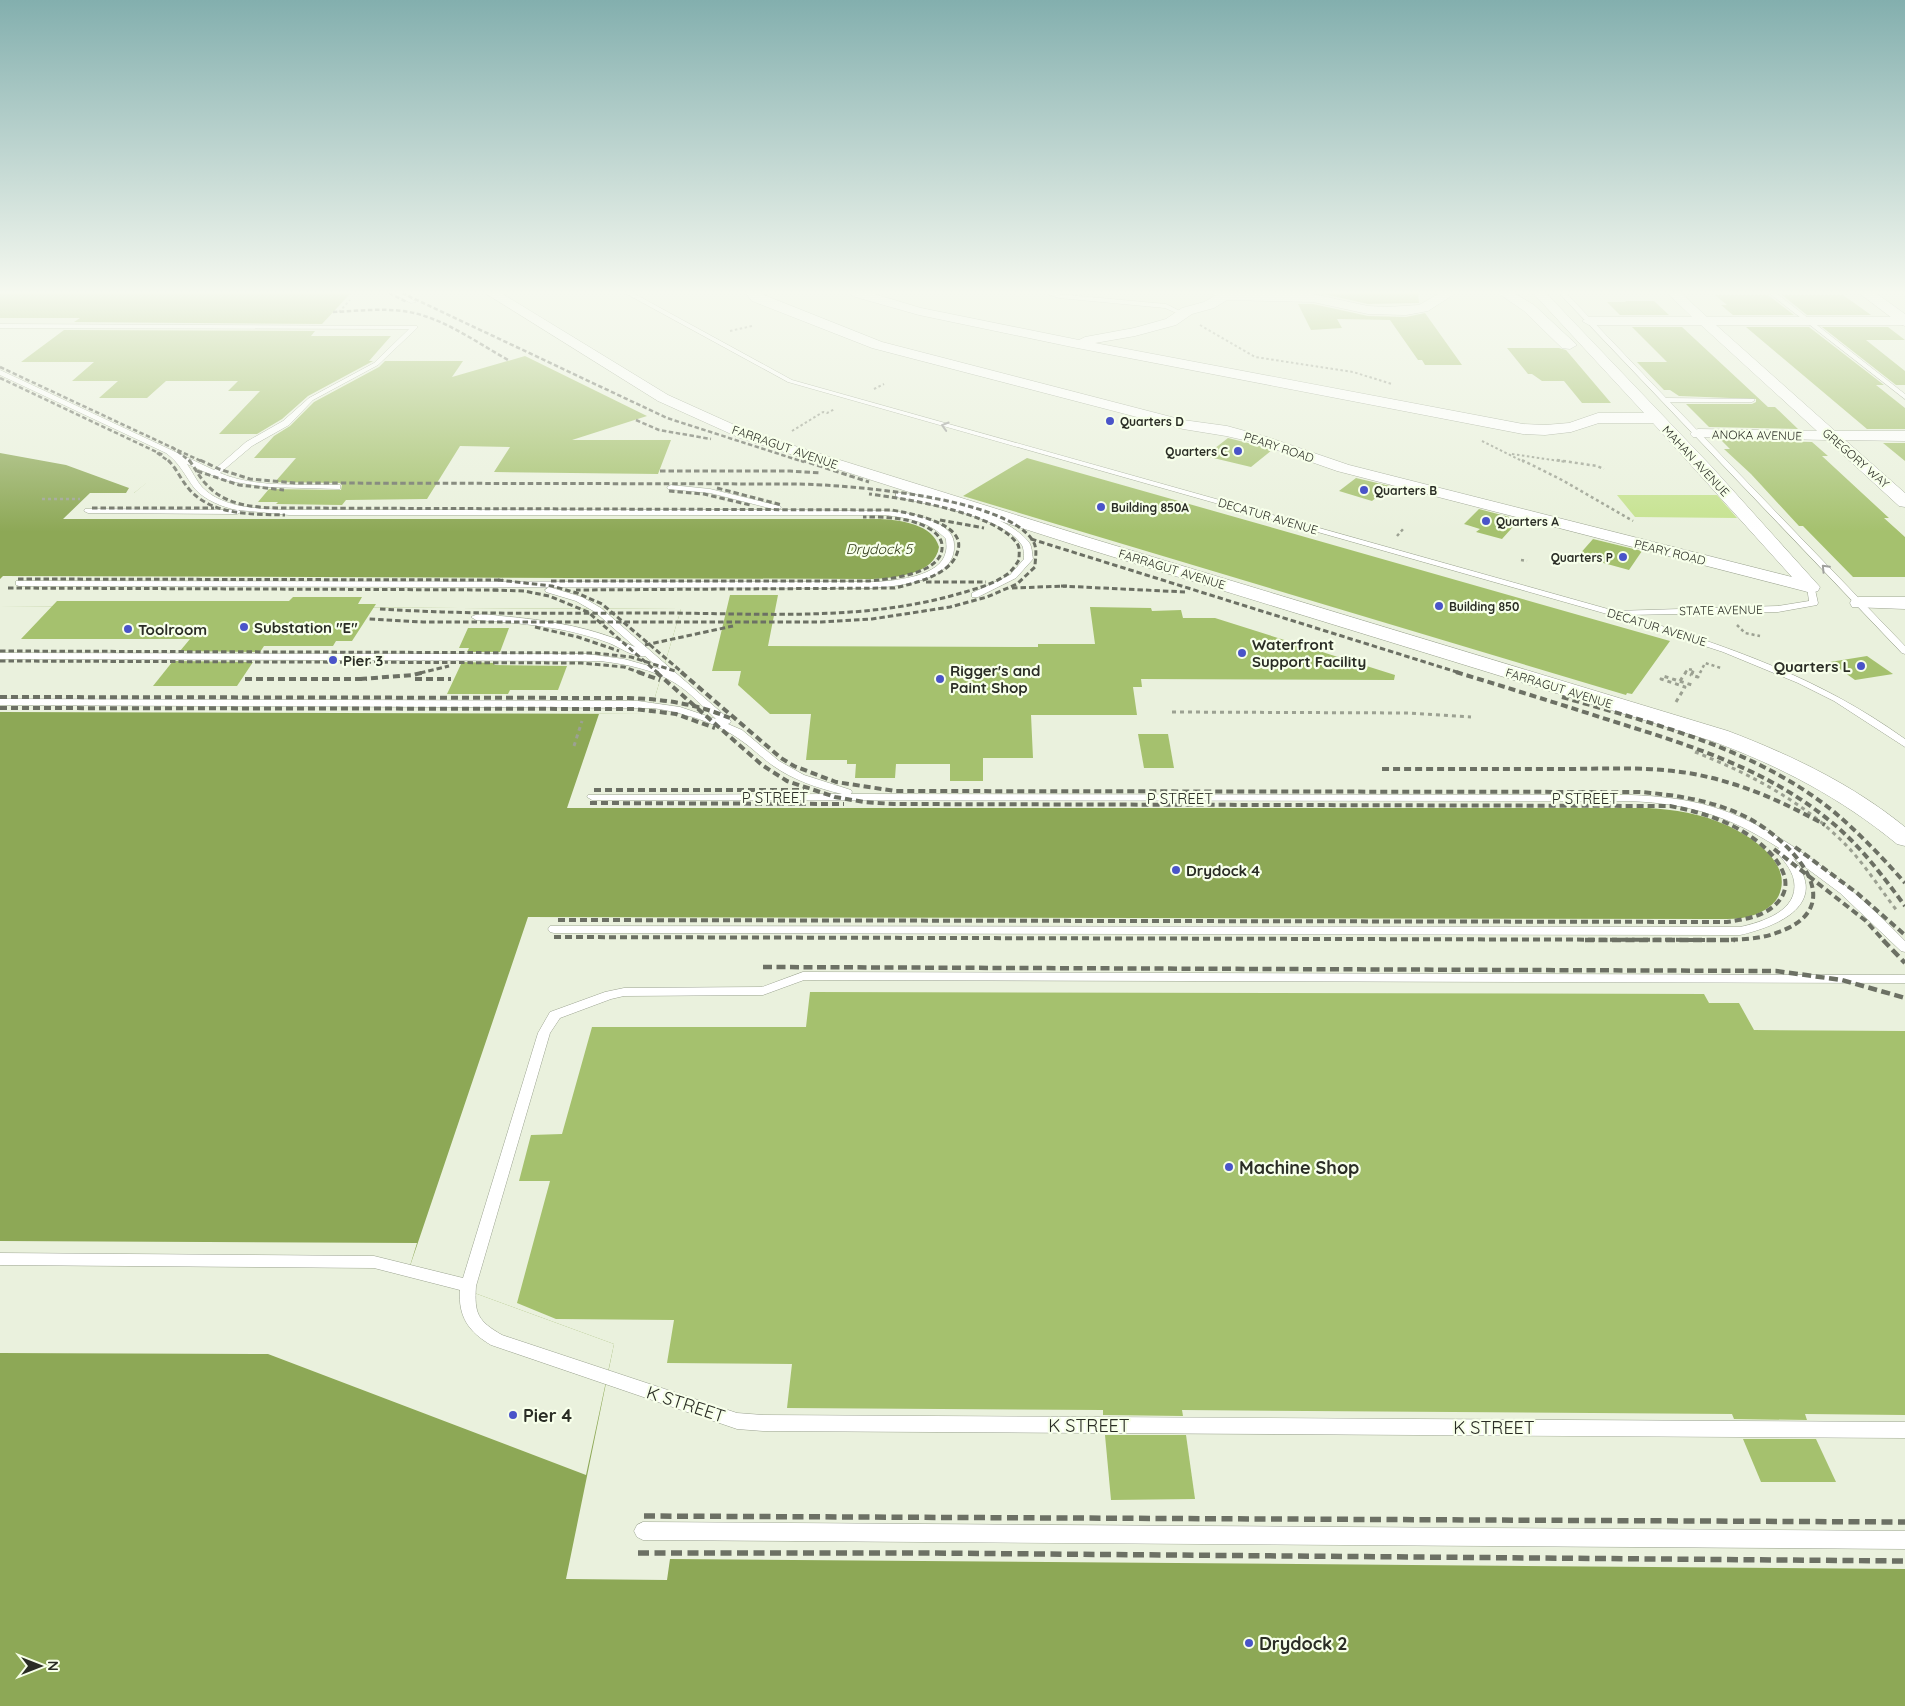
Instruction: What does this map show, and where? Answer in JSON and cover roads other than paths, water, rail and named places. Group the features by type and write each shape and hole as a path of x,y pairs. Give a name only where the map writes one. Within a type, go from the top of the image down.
{"street":[{"name":"FARRAGUT AVENUE","path":"621,373 686,410 745,435 905,491 1036,526 1720,736 1782,761 1816,778 1867,810 1905,839"},
{"name":"PEARY ROAD","path":"981,373 1183,424 1227,431 1262,440 1343,468 1811,587"},
{"path":"1227,373 1523,429 1545,430 1571,427 1598,418 1655,418"},
{"name":"MAHAN AVENUE","path":"1613,373 1705,469 1811,587"},
{"name":"GREGORY WAY","path":"1761,373 1829,436 1905,502"},
{"name":"ANOKA AVENUE","path":"1698,434 1905,436"},
{"path":"1859,603 1905,603"},
{"name":"FARRAGUT AVENUE","path":"1867,810 1905,856"}],"lane":[{"path":"1,373 215,473 265,485 337,487"},
{"path":"215,473 249,444 286,423 311,398 360,373"},
{"name":"DECATUR AVENUE","path":"772,373 790,381 1610,612 1713,645 1774,668 1834,697 1905,744"},
{"path":"1639,373 1905,651"},
{"path":"1874,373 1905,397"},
{"path":"1665,400 1752,400"},
{"path":"166,450 181,460 196,485 210,498 243,508 296,512"},
{"path":"671,487 710,491 782,509 816,513"},
{"path":"905,491 997,522 1017,533 1027,544 1029,556 1024,568 1012,579 975,595"},
{"path":"905,491 951,506"},
{"path":"19,583 885,585 905,582 924,576 940,567 950,556 952,550 950,538 942,530 921,519 885,513 88,511"},
{"path":"983,517 1036,526"},
{"path":"520,585 555,591 592,606 781,769 812,784 860,795 904,798"},
{"name":"STATE AVENUE","path":"1610,612 1778,608 1814,603 1811,587"},
{"path":"476,617 521,620 583,632 618,643 641,653 669,672"},
{"path":"0,656 588,657 642,665 681,682"},
{"path":"0,702 638,704 694,712 744,737"},
{"name":"P STREET","path":"592,796 1647,799 1689,803 1743,822 1762,833"},
{"path":"554,929 1740,931 1760,927 1778,920 1786,915 1798,898 1800,886 1796,871 1791,862 1762,833"},
{"path":"1762,833 1811,867 1860,905 1905,948"},
{"name":"K STREET","path":"1905,979 803,976 763,991 624,992 609,995 555,1015 544,1033 468,1286 466,1301 468,1315 481,1331 496,1340 737,1421 763,1423 1905,1430"},
{"path":"0,1259 374,1262 468,1286"},
{"path":"643,1531 1905,1540"}],"water":[{"name":"Drydock 5","path":"0,443 146,483 134,493 90,493 63,519 880,519 906,522 923,528 936,539 939,547 936,556 930,564 922,569 891,578 872,579 3,576 0,579"},
{"path":"0,606 681,609 650,714 599,714 567,808 1648,808 1697,815 1716,821 1747,836 1768,853 1776,863 1781,873 1782,885 1778,897 1769,907 1756,914 1737,919 528,917 409,1269 614,1344 566,1579 667,1580 670,1559 1905,1569 1905,1706 0,1706"}],"railway":[{"path":"12,373 174,448"},
{"path":"571,373 667,418 804,462"},
{"path":"0,378 163,455"},
{"path":"636,420 659,430 711,439"},
{"path":"174,448 203,462"},
{"path":"174,448 190,461"},
{"path":"157,453 169,462"},
{"path":"200,460 219,469 250,479 296,483 799,484 852,487 924,496 960,504 992,514 1017,526 1035,544 1035,567 1017,584 987,597 950,607 872,619 821,622 623,622"},
{"path":"801,460 869,482"},
{"path":"190,461 203,480 216,493 236,503 257,507 892,510 922,517 945,526 958,541 956,556 945,569 925,579 895,588 576,590"},
{"path":"169,462 189,489 198,498 209,504 234,512 285,515"},
{"path":"197,471 239,485 284,490"},
{"path":"660,471 790,471 821,473"},
{"path":"717,488 782,505"},
{"path":"669,491 704,494 750,505"},
{"path":"613,613 809,614 884,609 921,603 992,583 1004,576 1019,560 1018,545 1008,534 991,524 926,503 869,494"},
{"path":"92,508 214,508"},
{"path":"551,581 869,581 889,579 914,573 935,563 941,555 942,545 939,537 925,526 897,518 863,517"},
{"path":"940,520 984,528"},
{"path":"1031,539 1460,673"},
{"path":"18,579 503,580"},
{"path":"498,580 552,586 577,593 602,604 613,613"},
{"path":"926,582 986,582"},
{"path":"1012,588 1064,586"},
{"path":"1064,586 1185,592"},
{"path":"8,588 501,590"},
{"path":"493,590 524,591 549,596 589,613"},
{"path":"380,609 449,612 589,613"},
{"path":"589,613 613,613"},
{"path":"589,613 599,622"},
{"path":"613,613 623,622"},
{"path":"369,619 423,622 599,622"},
{"path":"599,622 623,622"},
{"path":"599,622 645,661"},
{"path":"623,622 649,644"},
{"path":"649,644 733,626"},
{"path":"535,627 578,637 619,651"},
{"path":"645,645 649,644"},
{"path":"649,644 683,673"},
{"path":"0,651 594,653 631,657 645,661"},
{"path":"0,661 581,663 624,667 641,673"},
{"path":"645,661 675,671"},
{"path":"645,661 658,673"},
{"path":"420,673 449,666"},
{"path":"360,679 413,675 425,672"},
{"path":"638,672 660,680"},
{"path":"656,672 696,707"},
{"path":"681,672 781,758 794,766 836,782 895,791 1654,793 1710,803 1750,819 1784,844 1809,876"},
{"path":"1456,672 1670,739 1754,773 1806,803 1841,830 1870,861 1905,906"},
{"path":"245,679 360,679"},
{"path":"360,679 367,679"},
{"path":"415,679 451,679"},
{"path":"0,697 628,698 680,703 696,707"},
{"path":"1562,697 1633,717 1704,741 1771,771 1803,789 1833,811 1905,883"},
{"path":"558,920 1727,922 1752,917 1767,911 1779,901 1785,890 1785,878 1781,867 1773,856 1753,838 1734,826 1716,819 1670,806 894,804 864,802 835,797 787,781 762,765 696,707"},
{"path":"696,707 730,718"},
{"path":"0,708 634,709 676,714 715,728"},
{"path":"1382,769 1628,768 1677,771 1745,788 1778,801 1825,825"},
{"path":"594,790 804,790"},
{"path":"590,803 844,804"},
{"path":"1795,847 1857,893 1905,935"},
{"path":"1774,849 1809,876"},
{"path":"1728,940 1768,936 1797,923 1810,909 1813,893 1809,876"},
{"path":"1809,876 1866,921 1884,941"},
{"path":"554,937 1728,940"},
{"path":"1585,940 1728,940"},
{"path":"1728,940 1735,940"},
{"path":"1883,940 1905,963"},
{"path":"763,967 1776,971 1842,980 1905,998"},
{"path":"644,1516 1905,1522"},
{"path":"638,1553 923,1553 1905,1561"}],"place":[{"name":"Quarters D","path":"1110,421"},
{"name":"Quarters C","path":"1238,451"},
{"name":"Quarters B","path":"1364,490"},
{"name":"Building 850A","path":"1101,507"},
{"name":"Quarters A","path":"1486,521"},
{"name":"Quarters P","path":"1623,557"},
{"name":"Building 850","path":"1439,606"},
{"name":"Substation \"E\"","path":"244,627"},
{"name":"Toolroom","path":"128,629"},
{"name":"Waterfront Support Facility","path":"1242,653"},
{"name":"Pier 3","path":"333,660"},
{"name":"Quarters L","path":"1861,666"},
{"name":"Rigger's and Paint Shop","path":"940,679"},
{"name":"Drydock 4","path":"1176,870"},
{"name":"Machine Shop","path":"1229,1167"},
{"name":"Pier 4","path":"513,1415"},
{"name":"Drydock 2","path":"1249,1643"}]}
